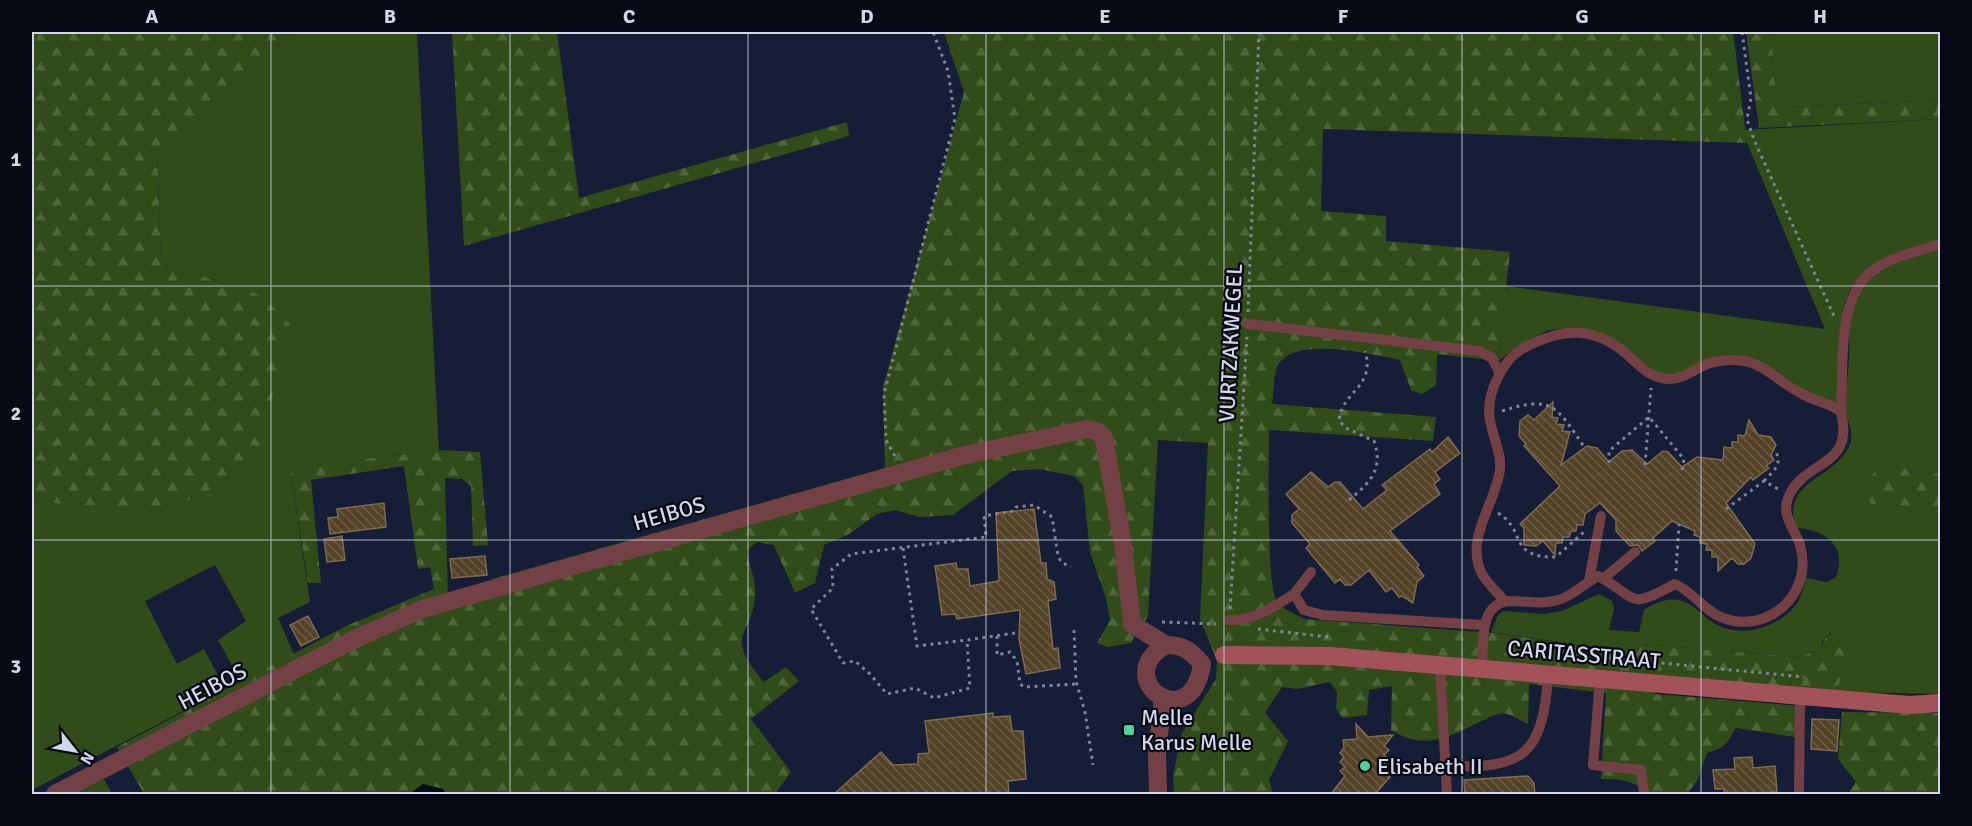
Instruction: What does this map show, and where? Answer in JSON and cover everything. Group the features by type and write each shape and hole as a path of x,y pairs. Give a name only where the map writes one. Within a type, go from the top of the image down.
{"street":[{"name":"HEIBOS","path":"55,795 353,640 422,609 961,456 1087,429 1097,431 1104,438 1123,545 1132,624 1144,634"},
{"path":"1144,634 1166,645 1180,645 1191,651 1202,664 1199,682 1186,697 1174,700 1163,699 1152,691 1146,679 1147,664 1150,658 1154,652 1166,645"},
{"name":"CARITASSTRAAT","path":"1202,664 1224,655 1330,656 1440,666 1483,661 1548,675 1600,680 1909,705 1941,703"},
{"path":"1158,795 1157,754 1163,699"}],"lane":[{"path":"1483,661 1484,625 1490,611 1505,602 1532,604 1561,600 1598,576 1634,599 1650,599 1675,584 1687,589 1712,614 1741,623 1760,621 1778,612 1791,600 1800,584 1803,565 1800,546 1786,516 1790,495 1800,480 1836,452 1844,441 1845,429 1841,412 1847,310 1860,281 1891,260 1941,244"},
{"path":"1248,324 1479,351 1492,358 1499,372"},
{"path":"1505,602 1482,574 1477,548 1479,526 1489,507 1500,467 1489,415 1499,372 1517,352 1547,335 1568,332 1592,335 1614,345 1652,377 1671,380 1680,378 1709,363 1729,360 1758,363 1804,395 1835,406 1841,412"},
{"path":"1589,581 1601,516"},
{"path":"1603,579 1635,552"},
{"path":"1228,623 1243,621 1294,594 1311,572"},
{"path":"1294,594 1304,610 1323,615 1484,625"},
{"path":"1440,666 1447,795"},
{"path":"1445,766 1486,768 1521,756 1535,740 1542,718 1548,675"},
{"path":"1600,680 1593,765 1641,770 1644,795"},
{"path":"1799,795 1800,696"}],"path":[{"path":"906,471 886,441 884,394 955,119 948,71 933,32"},
{"name":"VURTZAKWEGEL","path":"1228,623 1248,324 1259,32"},
{"path":"1742,32 1751,98 1747,119 1754,140 1845,342"},
{"path":"1348,500 1370,482 1376,472 1378,460 1374,441 1346,428 1339,421 1340,410 1356,392 1368,370 1364,349 1356,337"},
{"path":"1645,465 1652,377"},
{"path":"1489,415 1538,401 1549,405 1561,414 1585,448"},
{"path":"1609,463 1609,451 1649,417"},
{"path":"1649,417 1684,459 1682,470"},
{"path":"1726,509 1764,481 1779,465 1780,458 1775,450"},
{"path":"1764,481 1790,495"},
{"path":"967,640 970,688 934,698 915,688 887,694 855,661 843,663 811,609 833,588 832,569 851,554 986,537 984,516 1034,504 1052,517 1058,556 1061,561 1071,567"},
{"path":"1489,507 1513,524 1522,548 1534,555 1547,557 1556,557 1568,548 1601,516"},
{"path":"1675,584 1679,524"},
{"path":"903,548 917,645 1014,633"},
{"path":"1144,634 1157,622 1228,623 1335,638"},
{"path":"1074,630 1077,684 1085,712 1093,765"},
{"path":"997,636 997,655 1010,652 1017,661 1020,684 1024,687 1077,684"},
{"path":"1483,661 1548,652 1807,677"}],"green space":[{"path":"32,32 298,32 249,66 157,150 161,263 261,295 290,324 259,452 210,490 167,510 32,502"},
{"path":"298,32 417,32 439,450 290,468 310,602 278,618 294,654 241,682 218,640 246,621 215,565 145,601 177,664 204,649 225,689 32,790 32,502 167,509 261,295 161,263 157,150 249,66"},
{"path":"452,32 557,32 579,198 847,122 849,136 464,246"},
{"path":"944,32 1733,32 1747,143 1323,129 1321,211 1386,216 1386,241 1510,252 1498,361 1437,354 1436,385 1422,394 1411,390 1400,360 1372,354 1334,349 1299,351 1285,357 1277,367 1272,404 1436,417 1433,441 1269,430 1270,548 1273,591 1279,605 1304,619 1495,633 1627,652 1628,643 1798,657 1821,649 1827,636 1840,629 1847,652 1845,669 1835,692 1658,676 1655,694 1800,706 1795,737 1736,728 1725,744 1707,753 1697,781 1687,794 1645,794 1637,785 1620,780 1601,779 1606,693 1529,684 1528,724 1506,714 1500,714 1449,736 1427,741 1404,737 1391,730 1392,686 1369,690 1367,715 1343,718 1336,709 1337,692 1330,682 1297,689 1282,687 1265,713 1288,741 1269,780 1273,794 1174,794 1173,775 1182,733 1216,679 1217,661 1200,619 1208,443 1158,440 1148,616 1131,643 1108,647 1097,643 1110,620 1106,598 1090,552 1083,485 1074,476 1039,469 1012,471 953,515 920,517 895,510 877,514 849,534 824,545 815,583 795,593 774,545 757,542 747,550 755,587 751,616 743,634 744,652 764,682 786,667 799,681 751,719 791,772 775,794 446,794 443,789 423,784 410,794 223,794 213,783 200,783 181,794 144,794 117,747 346,626 434,589 430,567 418,569 404,466 311,480 321,583 308,583 290,468 439,450 480,452 488,545 473,546 471,486 462,479 445,478 448,600 492,588 492,579 885,468 883,387 964,92"},
{"path":"1746,32 1773,32 1775,81 1781,99 1787,107 1940,100 1940,119 1759,128"},
{"path":"1773,32 1940,32 1940,100 1787,107 1781,99 1775,81"},
{"path":"1940,119 1940,240 1861,275 1850,290 1844,305 1838,403 1834,404 1810,394 1746,358 1677,376 1651,373 1627,351 1566,329 1549,330 1521,344 1498,361 1506,286 1825,329 1747,143 1745,130"},
{"path":"1940,249 1940,474 1893,467 1870,504 1940,510 1940,694 1835,692 1831,632 1822,641 1821,649 1798,657 1628,643 1627,652 1491,632 1498,615 1504,611 1544,614 1562,611 1599,594 1612,601 1614,609 1609,630 1639,632 1644,610 1660,602 1673,600 1689,604 1712,622 1727,629 1750,630 1762,628 1784,617 1799,600 1806,578 1827,582 1836,577 1839,556 1836,548 1824,536 1806,529 1795,528 1793,512 1802,490 1841,459 1851,442 1845,406 1850,310 1855,296 1873,275 1899,262"},
{"path":"1893,467 1940,474 1940,510 1870,504 1868,479 1876,471"},
{"path":"1842,712 1940,713 1940,794 1848,794 1856,782 1838,759"},
{"path":"104,779 112,794 74,794"},
{"path":"200,783 213,783 223,794 181,794"}],"shaded area":[{"path":"423,784 443,789 446,794 410,794"}],"building":[{"path":"1553,402 1552,417 1558,418 1556,424 1564,425 1562,431 1570,432 1561,465 1587,446 1597,448 1609,462 1622,451 1632,450 1647,464 1663,451 1668,452 1682,467 1697,457 1723,460 1724,447 1732,448 1732,442 1738,442 1738,435 1745,436 1749,420 1758,435 1771,437 1776,445 1771,455 1774,460 1766,466 1769,468 1753,480 1751,477 1726,503 1755,544 1751,558 1744,564 1738,564 1732,558 1718,571 1718,557 1712,557 1712,550 1706,550 1707,544 1700,543 1700,537 1694,535 1695,531 1672,521 1653,538 1655,541 1642,551 1638,545 1630,546 1616,531 1616,520 1600,503 1585,514 1583,525 1577,525 1576,531 1571,531 1569,537 1563,537 1562,543 1556,543 1555,555 1543,541 1536,546 1524,545 1524,528 1520,524 1560,486 1524,446 1526,444 1519,436 1520,421 1528,415 1534,420"},
{"path":"1448,437 1460,453 1435,472 1440,479 1434,484 1440,494 1390,531 1419,565 1417,567 1424,576 1417,582 1413,603 1402,596 1399,597 1392,588 1386,592 1369,570 1351,585 1345,585 1340,579 1335,583 1306,548 1310,544 1292,523 1292,515 1299,509 1286,494 1311,472 1328,487 1335,482 1340,482 1363,509 1387,490 1382,485 1430,449 1432,452"},
{"path":"384,503 386,527 330,534 328,518 338,517 337,509"},
{"path":"1034,509 1041,563 1046,563 1047,579 1054,582 1056,599 1048,601 1053,649 1058,648 1060,668 1026,674 1019,639 1020,610 957,619 955,614 942,615 935,566 956,563 957,569 968,569 970,586 999,581 996,513"},
{"path":"342,536 345,560 327,562 324,539"},
{"path":"485,556 487,575 452,578 450,559"},
{"path":"308,616 319,637 301,646 290,625"},
{"path":"993,713 993,717 1010,716 1012,731 1023,731 1026,779 1008,781 1009,795 833,795 881,752 893,765 918,764 918,754 929,753 925,721"},
{"path":"1812,719 1839,720 1837,751 1811,749"},
{"name":"Elisabeth II","path":"1356,724 1368,737 1393,735 1384,746 1389,750 1384,755 1389,759 1385,764 1389,768 1385,773 1390,777 1374,795 1330,795 1345,776 1340,771 1345,767 1340,762 1344,757 1340,753 1344,748 1343,740 1357,739"},
{"path":"1752,757 1753,768 1775,766 1777,792 1724,795 1724,789 1715,789 1713,770 1735,769 1734,758"},
{"path":"1528,776 1534,783 1535,795 1465,795 1464,780"}],"place":[{"name":"Melle Karus Melle","path":"1129,730"},
{"name":"Elisabeth II","path":"1365,766"}]}
